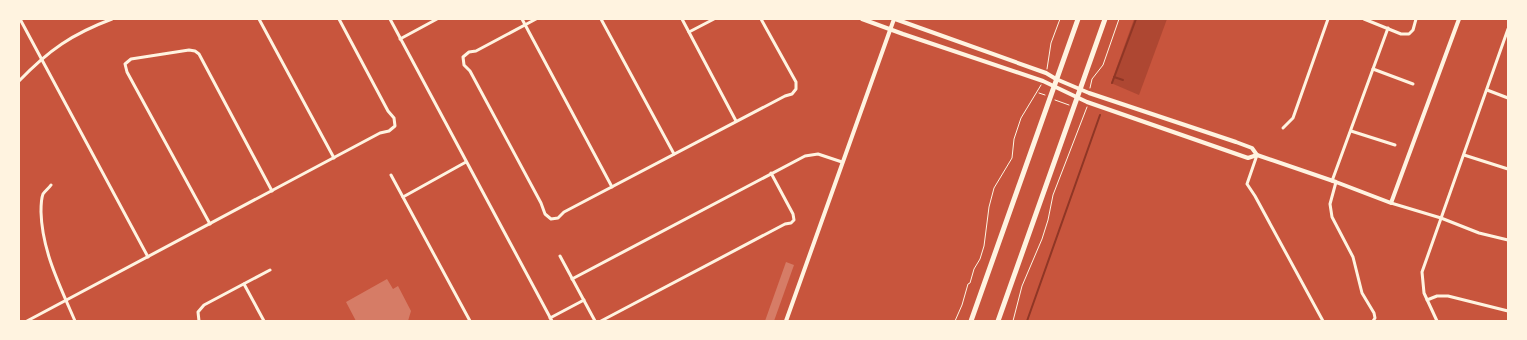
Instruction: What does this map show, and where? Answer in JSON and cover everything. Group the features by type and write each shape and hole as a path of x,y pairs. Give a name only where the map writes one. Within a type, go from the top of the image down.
{"main road":[{"path":"971,321 1078,19"},
{"path":"998,321 1105,19"}],"street":[{"path":"20,19 148,257"},
{"path":"100,19 102,23"},
{"path":"19,81 41,59 62,42 85,30 112,19"},
{"path":"259,19 334,158"},
{"path":"26,321 334,158 380,134 389,131 395,126 394,118 388,111 339,19"},
{"path":"390,19 551,320 584,300"},
{"path":"400,39 437,19"},
{"path":"522,19 612,187"},
{"path":"536,19 476,51 469,52 463,57 464,65 470,71 541,203 545,214 551,220 558,218 564,212 736,121 785,96 792,94 796,89 796,82 761,19"},
{"path":"602,19 674,154"},
{"path":"682,19 736,121"},
{"path":"689,32 714,19"},
{"path":"862,19 1043,81 1076,98 1248,158 1257,155"},
{"path":"786,321 890,29 895,19 1046,72 1056,79 1089,93 1252,148 1257,155 1391,203 1441,218 1479,233 1508,240"},
{"path":"1283,128 1292,118 1328,19"},
{"path":"1364,19 1401,34 1409,34 1416,19"},
{"path":"1391,203 1459,19"},
{"path":"1373,321 1375,318 1374,313 1362,294 1353,256 1335,223 1330,209 1330,199 1351,131 1388,28"},
{"path":"1437,321 1424,294 1422,272 1508,30"},
{"path":"210,224 127,72 125,64 131,59 189,50 195,51 199,54 272,191"},
{"path":"1373,69 1413,84"},
{"path":"1487,90 1508,98"},
{"path":"1351,131 1395,145"},
{"path":"572,278 771,173 811,154 824,155 842,162"},
{"path":"1464,154 1508,169"},
{"path":"1257,155 1247,184 1323,321"},
{"path":"403,198 466,162"},
{"path":"601,321 785,224 791,223 794,220 794,214 771,173"},
{"path":"391,174 470,321"},
{"path":"51,184 42,195 42,231 49,258 75,321"},
{"path":"560,256 595,321"},
{"path":"199,321 198,312 204,305 270,270"},
{"path":"244,284 264,321"},
{"path":"1427,300 1437,296 1448,296 1508,311"}],"path":[{"path":"1046,72 1051,43 1060,19"},
{"path":"1089,93 1092,79 1103,65 1119,19"},
{"path":"955,321 962,305 968,284 970,283 974,269 984,246 989,208 994,188 1012,158 1014,139 1021,118 1038,92 1043,81"},
{"path":"1038,92 1074,107"},
{"path":"1012,321 1022,286 1042,239 1048,220 1053,195 1082,116 1086,110 1087,102"}],"shaded area":[{"path":"1134,19 1167,19 1139,95 1111,83"}],"building":[{"path":"786,262 794,265 774,321 765,321"},
{"path":"387,279 393,289 398,286 411,311 408,321 356,321 346,302"}],"waterway":[{"path":"1112,83 1136,19"},
{"path":"1114,77 1123,80"},
{"path":"1027,321 1100,115"}]}
